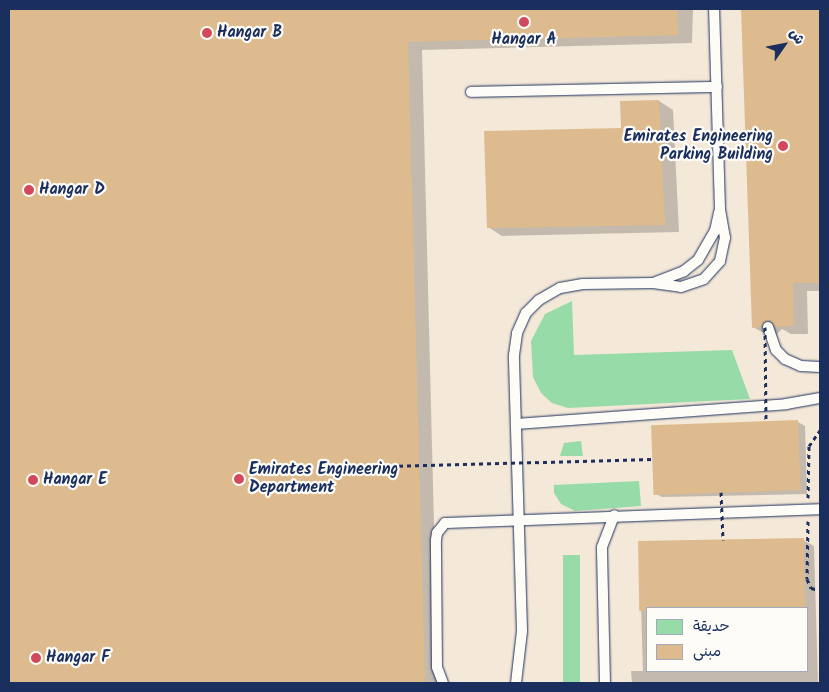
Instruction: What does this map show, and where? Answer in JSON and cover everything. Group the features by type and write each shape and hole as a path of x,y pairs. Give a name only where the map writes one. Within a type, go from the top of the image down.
{"lane":[{"path":"516,683 522,632 514,356 517,333 526,313 539,300 560,288 583,284 653,283 687,286 713,271 724,250 720,208 714,9"},
{"path":"471,92 717,87"},
{"path":"653,283 677,275 698,260 715,231 720,208"},
{"path":"766,327 776,350 785,359 801,366 820,367"},
{"path":"516,424 786,404 820,398"},
{"path":"443,683 437,667 437,533 445,523 452,521 519,518 820,509"},
{"path":"605,683 602,547 614,515"}],"path":[{"path":"766,327 766,421"},
{"path":"351,467 652,458"},
{"path":"721,492 723,540"}],"shaded area":[{"path":"9,9 820,9 820,683 9,683"}],"green space":[{"path":"572,301 574,355 732,350 750,399 568,408 552,403 541,393 533,377 531,341 545,314"},
{"path":"581,441 583,456 560,456 564,443"},
{"path":"639,481 641,506 575,511 561,504 554,493 554,485"},
{"path":"563,555 580,555 580,683 563,683"}],"building":[{"name":"Emirates Engineering Department","path":"9,9 677,9 678,35 408,42 425,683 9,683"},
{"name":"Emirates Engineering Parking Building","path":"741,9 820,9 820,283 793,283 794,326 775,327 769,320 761,327 752,328"},
{"path":"659,100 665,225 487,228 484,131 621,128 620,101"},
{"path":"798,420 800,490 654,495 651,425"},
{"path":"804,538 805,607 646,607 646,611 639,611 638,541"}],"place":[{"name":"Hangar A","path":"524,22"},
{"name":"Hangar B","path":"207,33"},
{"name":"Emirates Engineering Parking Building","path":"783,146"},
{"name":"Hangar D","path":"29,190"},
{"name":"Emirates Engineering Department","path":"239,479"},
{"name":"Hangar E","path":"33,480"},
{"name":"Hangar F","path":"36,658"}]}
